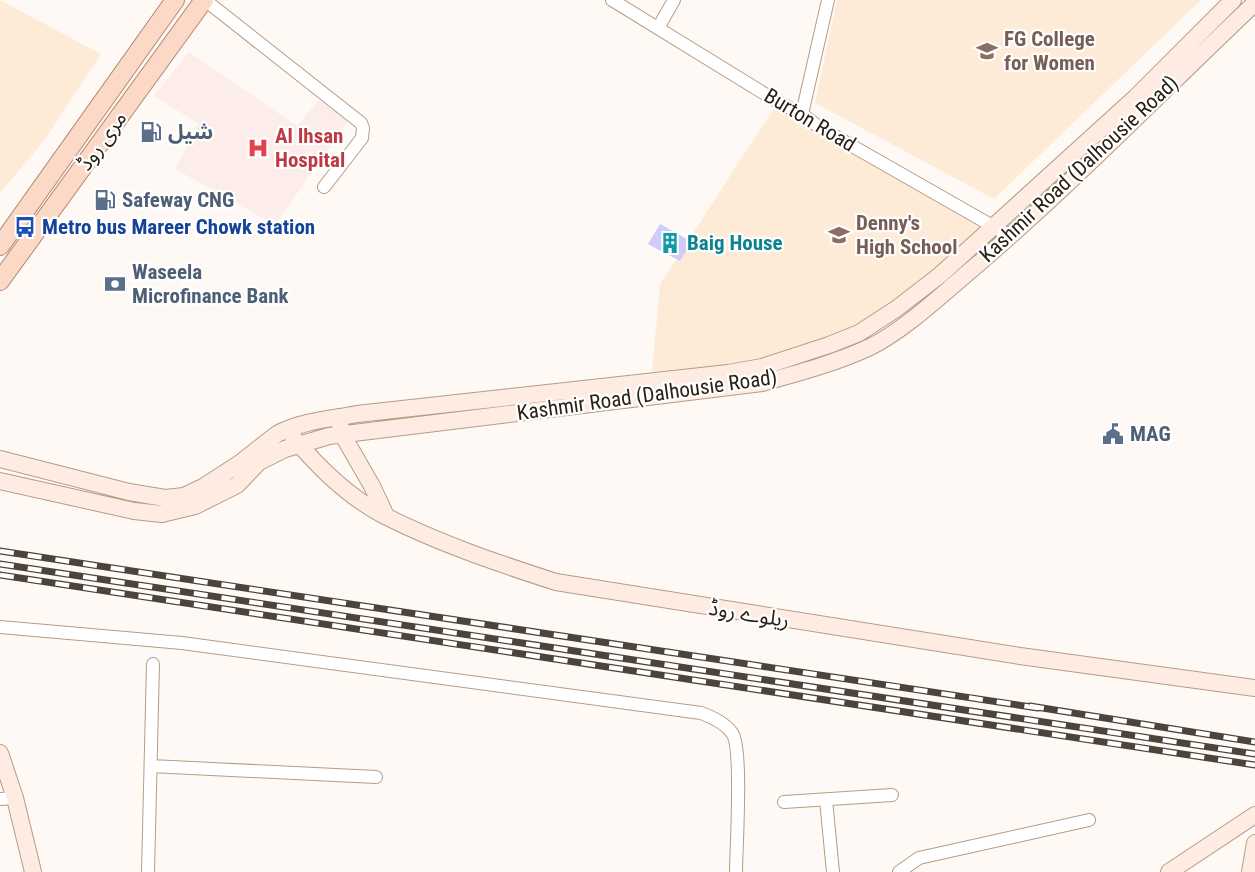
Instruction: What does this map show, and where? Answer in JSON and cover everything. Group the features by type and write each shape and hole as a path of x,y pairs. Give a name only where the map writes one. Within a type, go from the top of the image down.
{"main road":[{"name":"مری روڈ","path":"0,246 175,0"},
{"name":"مری روڈ","path":"0,281 204,0"},
{"name":"Kashmir Road (Dalhousie Road)","path":"0,459 153,497 184,496 221,476 286,429 339,417 728,373 762,367 796,357 874,325 940,275 1135,98 1233,0"},
{"name":"Kashmir Road (Dalhousie Road)","path":"0,481 134,511 162,514 195,506 237,485 259,462 298,443 342,434 751,385 821,366 870,347 948,290 1010,236 1255,3"},
{"path":"339,417 342,434 372,486 386,516"},
{"name":"ریلوے روڈ","path":"286,429 321,468 386,516 491,560 556,582 1020,656 1255,688"},
{"path":"0,753 8,798 33,872"},
{"path":"1169,872 1255,815"},
{"path":"1250,872 1255,843"}],"street":[{"path":"204,0 361,123 362,138 324,187"},
{"name":"Burton Road","path":"612,0 802,114 819,127 1010,236"},
{"path":"658,28 674,0"},
{"path":"802,114 828,0"},
{"path":"0,627 182,643 701,713 716,719 733,734 737,755 736,872"},
{"path":"148,872 153,664"},
{"path":"151,766 376,777"},
{"path":"784,802 892,795"},
{"path":"825,800 833,872"},
{"path":"899,872 919,858 1089,820"}],"shaded area":[{"path":"0,0 101,54 44,141 0,193"},
{"name":"FG College for Women","path":"837,0 1201,0 994,199 815,103"},
{"name":"Al Ihsan Hospital","path":"189,52 297,126 319,100 348,121 275,225 175,169 199,124 154,96"},
{"name":"Denny's High School","path":"778,102 995,226 940,275 829,345 651,383 660,284"}],"building":[{"name":"Baig House","path":"660,224 692,242 680,261 648,244"}],"railway":[{"path":"0,551 1038,708"},
{"path":"0,564 1255,754"},
{"path":"0,575 1255,765"},
{"path":"1030,706 1255,742"}],"place":[{"name":"FG College for Women","path":"987,51"},
{"name":"شیل","path":"151,132"},
{"name":"Al Ihsan Hospital","path":"258,148"},
{"name":"Safeway CNG","path":"105,200"},
{"name":"Metro bus Mareer Chowk station","path":"25,227"},
{"name":"Denny's High School","path":"839,235"},
{"name":"Baig House","path":"670,243"},
{"name":"Waseela Microfinance Bank","path":"115,284"},
{"name":"MAG","path":"1113,434"}]}
